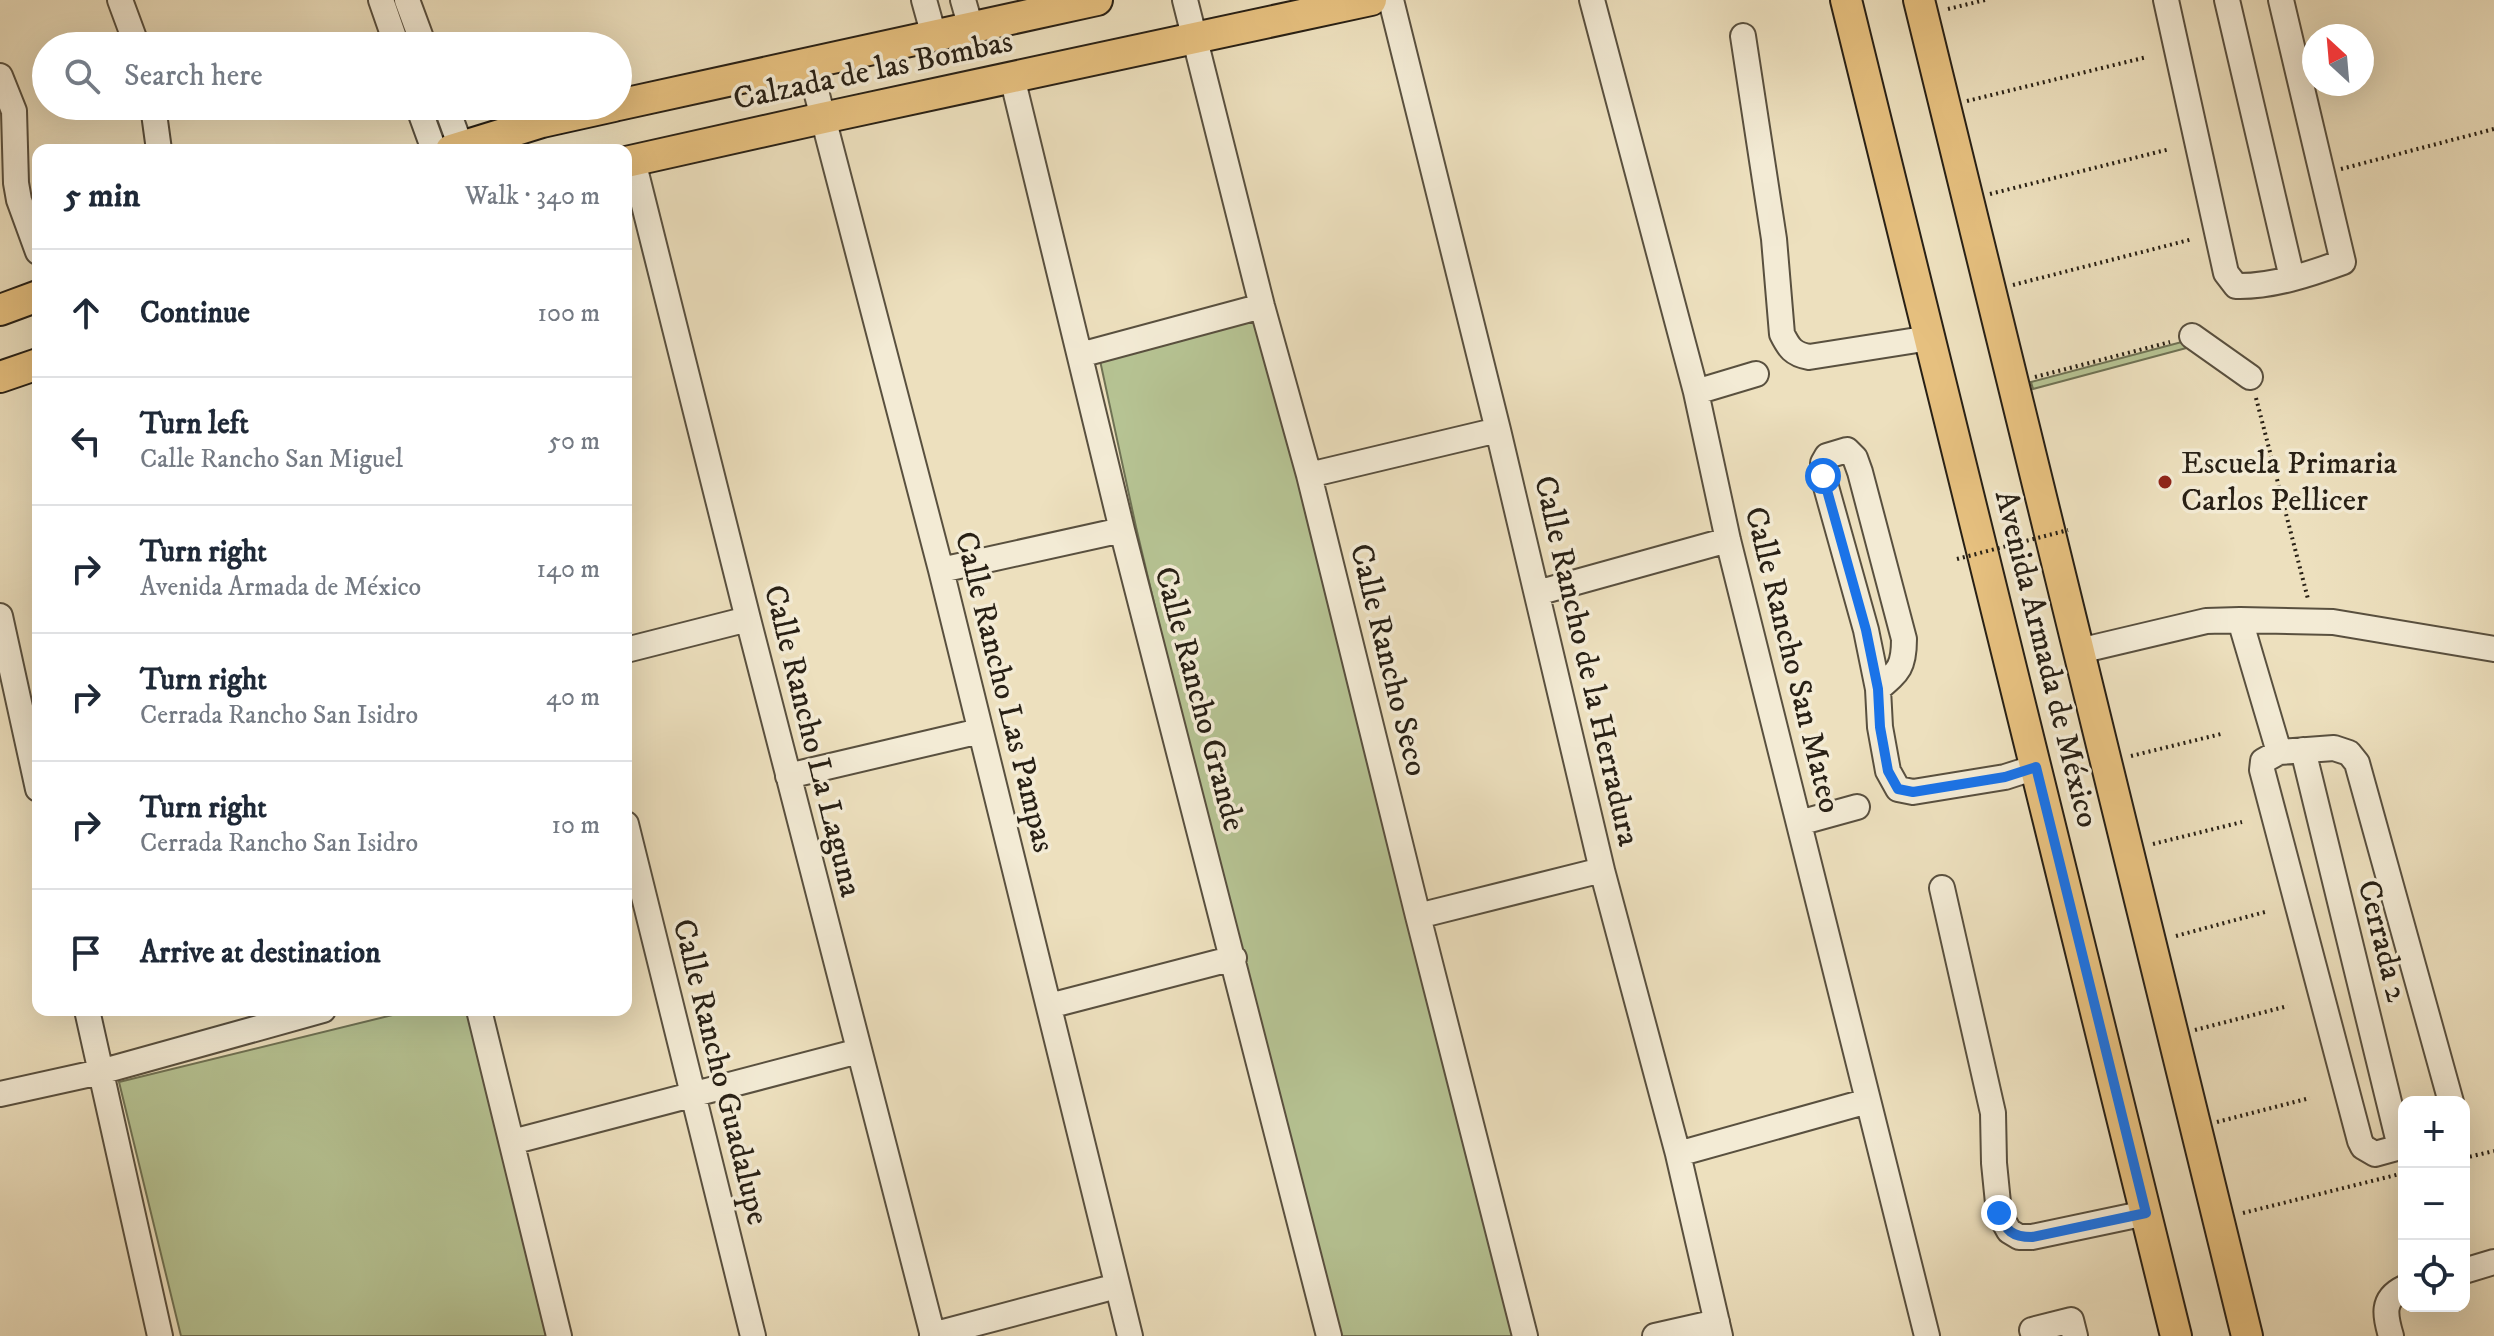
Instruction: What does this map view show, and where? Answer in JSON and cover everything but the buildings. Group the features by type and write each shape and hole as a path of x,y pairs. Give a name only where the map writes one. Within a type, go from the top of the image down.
{"main road":[{"name":"Calzada de las Bombas","path":"632,103 934,36 967,14 1097,0"},
{"name":"Calzada de las Bombas","path":"632,161 1371,0"},
{"name":"Avenida Armada de México","path":"1846,0 2176,1336"},
{"name":"Avenida Armada de México","path":"1921,8 2247,1336"},
{"name":"Calzada de las Bombas","path":"469,144 551,120"},
{"path":"0,310 32,298"},
{"path":"0,377 32,366"}],"street":[{"path":"120,0 132,32"},
{"path":"381,0 392,32"},
{"path":"407,0 419,32"},
{"path":"924,0 934,36"},
{"name":"Calle Rancho Seco","path":"1185,0 1262,306 1309,475 1525,1336"},
{"name":"Calle Rancho de la Herradura","path":"1391,0 1498,430 1602,870 1678,1154 1719,1329"},
{"name":"Calle Rancho San Mateo","path":"1592,0 1696,392 1728,540 1927,1336"},
{"path":"2166,0 2226,273 2236,286 2292,278 2343,262 2281,0"},
{"path":"2227,0 2292,278"},
{"path":"1743,36 1774,239 1782,334 1796,355 1809,357 1930,338"},
{"name":"Calle Rancho Las Pampas","path":"809,64 941,570 1130,1336"},
{"path":"0,76 14,111 16,183 32,236"},
{"name":"Calle Rancho Grande","path":"1012,77 1122,530 1329,1336"},
{"path":"155,120 158,144"},
{"path":"429,120 448,144"},
{"path":"448,120 451,144"},
{"name":"Calle Rancho La Laguna","path":"632,174 932,1335"},
{"path":"1080,355 1262,306"},
{"path":"2192,336 2250,377"},
{"path":"1696,392 1756,374"},
{"path":"1309,475 1498,430"},
{"path":"1878,689 1900,669 1904,658 1904,639 1860,472 1855,458 1847,450 1827,456 1823,463 1823,476 1866,630 1878,689 1880,727 1888,771 1898,789 1913,792 2005,777 2036,767"},
{"path":"941,570 1122,530"},
{"path":"1537,593 1728,540"},
{"path":"0,616 32,762"},
{"path":"632,648 748,619"},
{"path":"2079,651 2206,621 2240,620 2333,622 2494,649"},
{"name":"Cerrada 2","path":"2240,620 2291,751 2398,1132"},
{"path":"788,776 980,731"},
{"path":"2398,1147 2375,1154 2363,1147 2360,1141 2262,770 2263,761 2291,751 2343,749 2357,763 2449,1096"},
{"path":"1799,823 1857,807"},
{"name":"Calle Rancho Guadalupe","path":"632,848 753,1336"},
{"path":"1418,916 1602,870"},
{"path":"1942,888 1993,1113 1999,1213 2009,1231 2019,1237 2032,1237 2146,1213"},
{"path":"1049,1006 1234,958"},
{"path":"88,1016 160,1336"},
{"path":"0,1094 100,1072 284,1016"},
{"path":"480,1016 559,1336"},
{"path":"512,1142 859,1051"},
{"path":"1678,1154 1868,1101"},
{"path":"2470,1269 2494,1262"},
{"path":"932,1335 1117,1286"},
{"path":"2391,1336 2385,1316 2388,1303 2398,1291"},
{"path":"2034,1336 2032,1330 2071,1320 2075,1336"},
{"path":"1655,1336 1719,1329"}],"path":[{"path":"1921,8 1985,0"},
{"path":"1945,107 2147,57"},
{"path":"2322,174 2494,129"},
{"path":"1969,200 2170,149"},
{"path":"1991,290 2193,239"},
{"path":"2013,383 2192,336"},
{"path":"2250,377 2314,621"},
{"path":"1957,559 2068,530"},
{"path":"2106,762 2221,734"},
{"path":"2128,851 2242,822"},
{"path":"2150,943 2265,912"},
{"path":"2173,1036 2288,1006"},
{"path":"2196,1127 2310,1098"},
{"path":"2470,1157 2494,1151"},
{"path":"2218,1220 2398,1174"}],"green space":[{"path":"1256,301 1516,1336 1339,1336 1238,957 1136,527 1096,342"},
{"path":"2193,339 2194,346 2033,389 2031,382"},
{"path":"388,1016 472,1016 549,1336 181,1336 119,1082"}],"place":[{"name":"Escuela Primaria Carlos Pellicer","path":"2165,482"}],"route":[{"path":"1823,476 1866,630 1878,689 1880,727 1892,781 1898,789 1913,792 2005,777 2036,767 2146,1213 2032,1237 2019,1237 2009,1231 1999,1213"}]}
